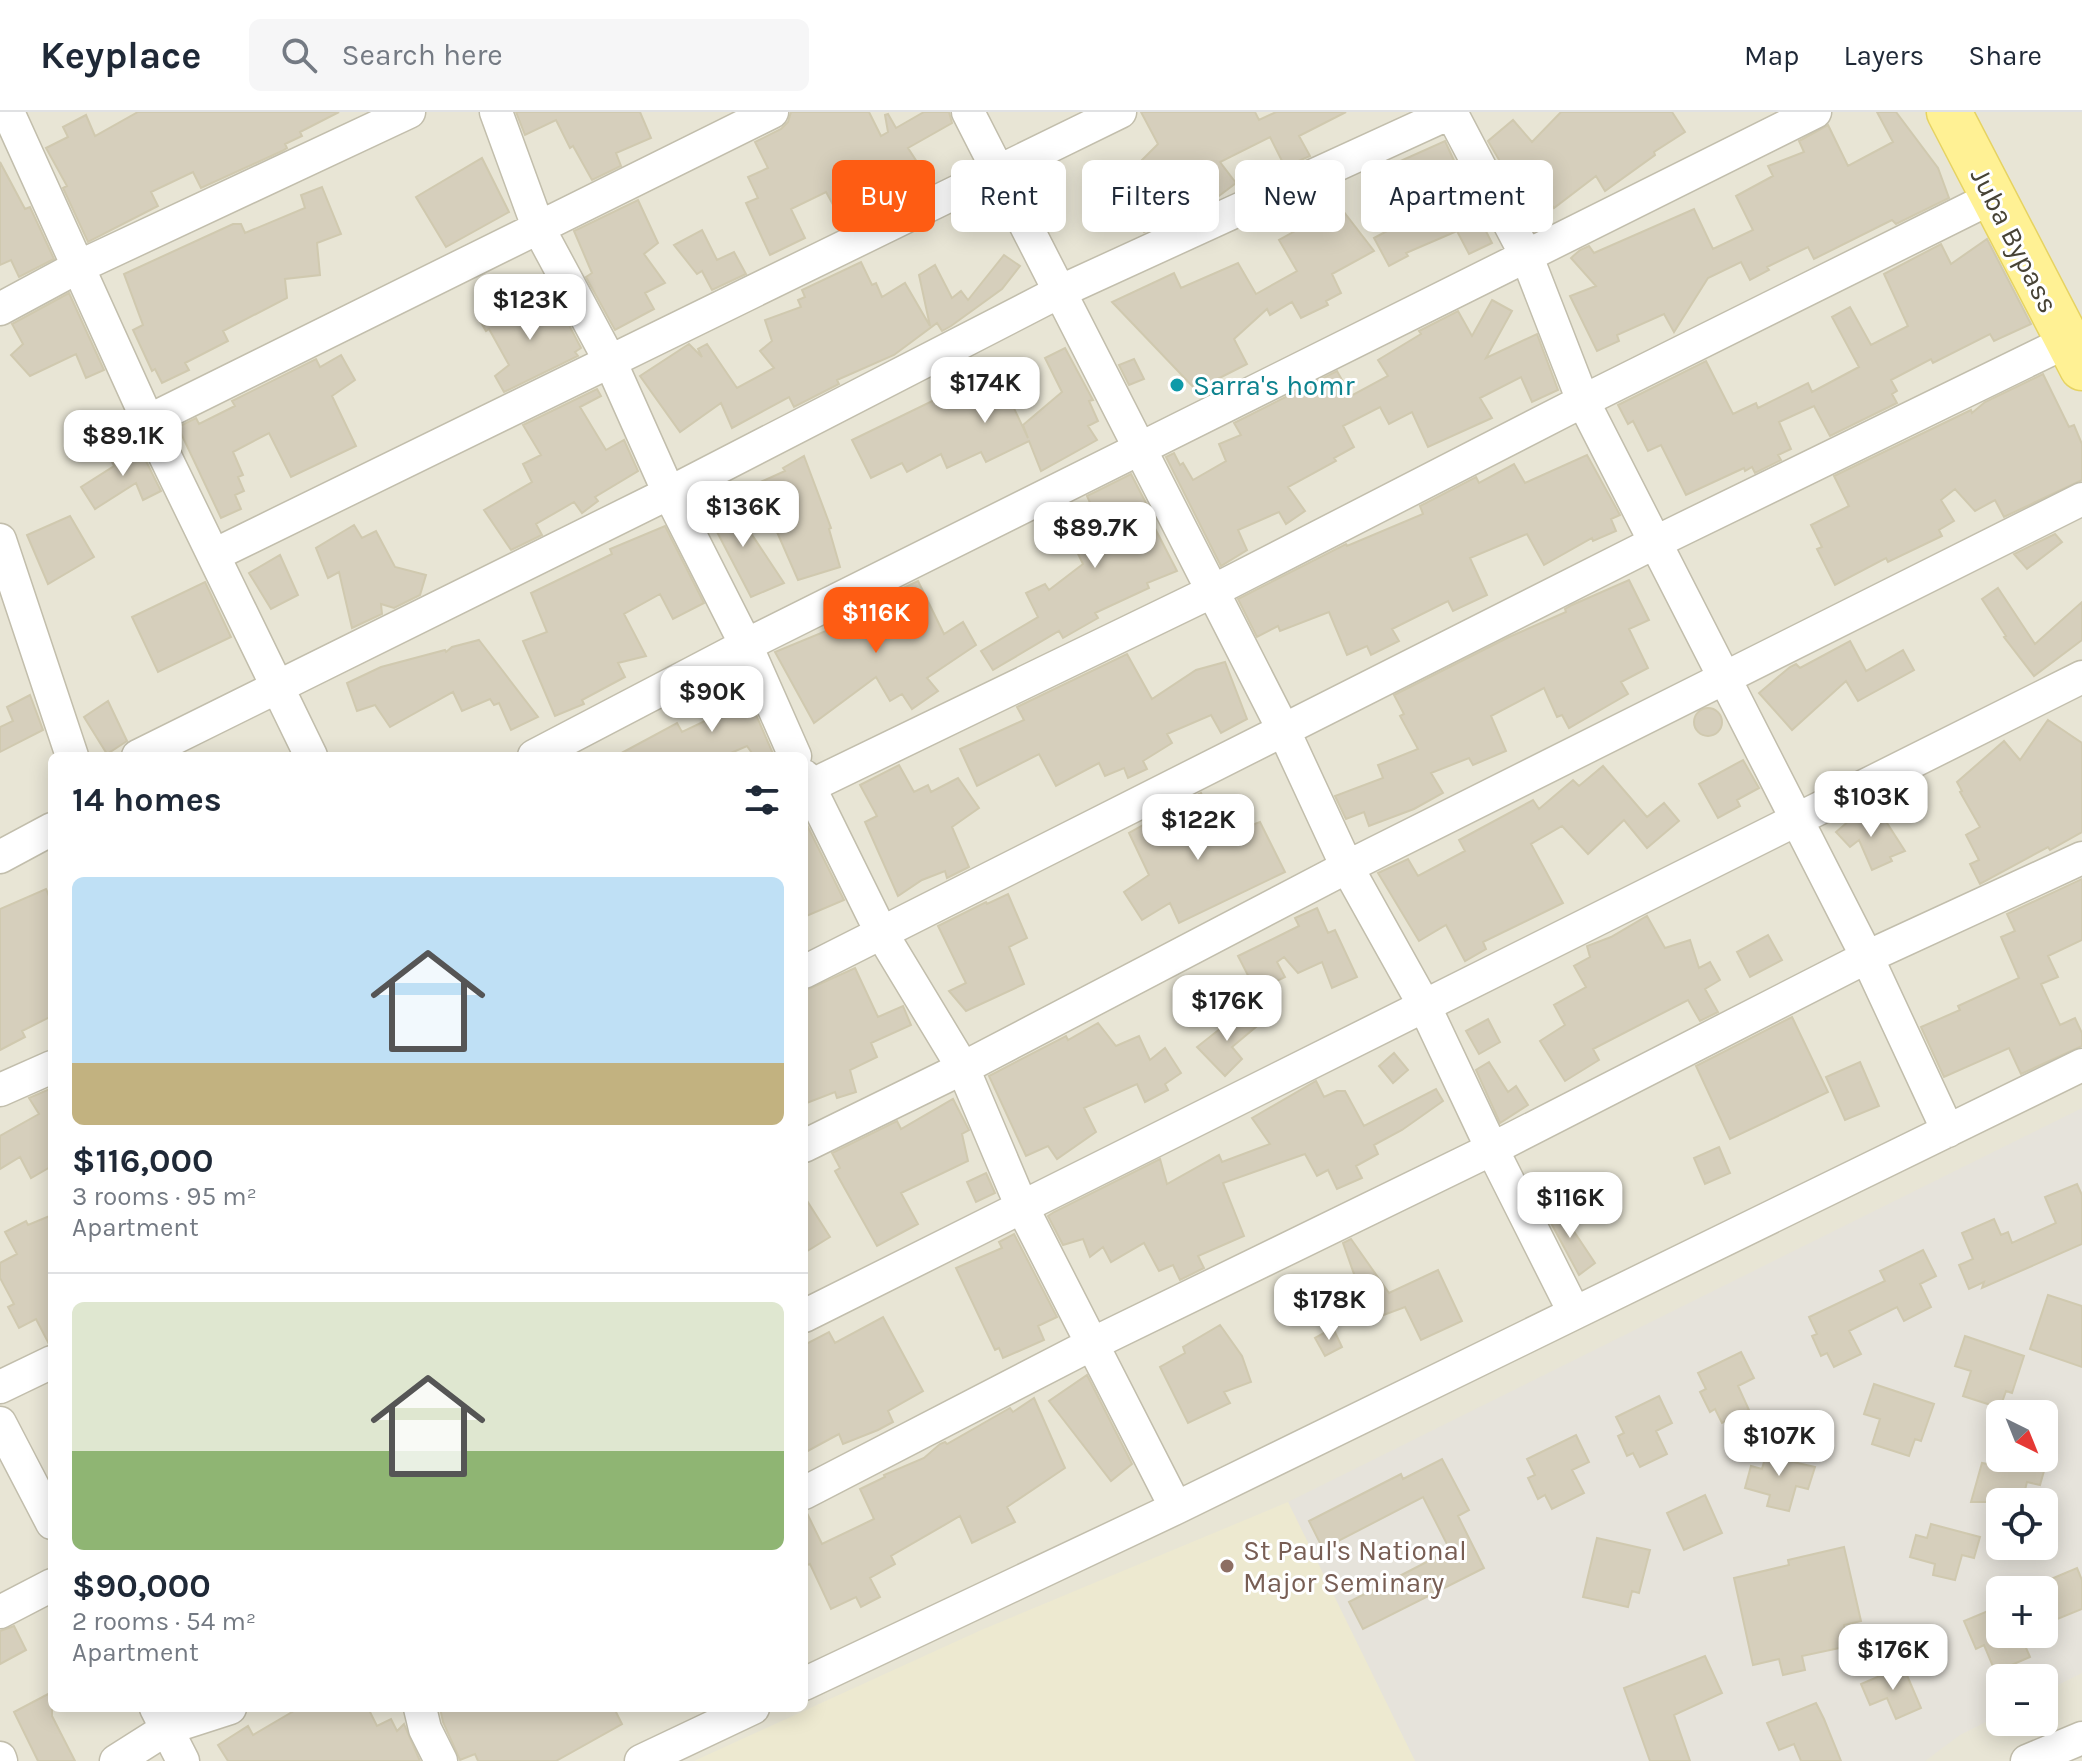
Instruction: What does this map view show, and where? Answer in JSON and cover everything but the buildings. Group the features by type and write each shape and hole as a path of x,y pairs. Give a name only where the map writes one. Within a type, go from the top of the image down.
{"main road":[{"name":"Juba Bypass","path":"1949,112 1993,197 2077,339"},
{"name":"Juba Bypass","path":"1982,112 2077,339"}],"street":[{"path":"0,309 76,268 409,112"},
{"path":"496,112 538,227 610,361 669,493 746,645 793,752"},
{"path":"148,421 772,112"},
{"path":"968,112 993,160"},
{"path":"1023,160 1120,112"},
{"path":"146,752 669,493 1059,292 1452,112 1527,257 1583,401 1727,677 1867,957 1948,1131"},
{"path":"542,752 746,645 1815,112"},
{"path":"14,118 76,268 309,752"},
{"path":"214,555 951,195"},
{"path":"808,783 1211,592 1583,401 1993,197"},
{"path":"1029,232 1284,731 1347,867 1424,1005 1574,1312"},
{"path":"808,970 1656,542 2077,339"},
{"path":"808,1144 963,1068 1347,867 2082,499"},
{"path":"2,554 71,752"},
{"path":"808,1314 2082,677"},
{"path":"808,788 882,934 963,1068 1021,1205 1176,1508"},
{"path":"0,857 48,831"},
{"path":"808,1491 1092,1344 1492,1149 1867,957 2082,858"},
{"path":"808,1682 1176,1508 2082,1065"},
{"path":"0,1090 48,1069"},
{"path":"0,1387 48,1364"},
{"path":"0,1423 48,1515"},
{"path":"0,1612 48,1587"},
{"path":"116,1761 162,1718 203,1712"},
{"path":"421,1712 425,1729 441,1761"},
{"path":"641,1761 745,1712"},
{"path":"162,1718 183,1761"},
{"path":"2027,1761 2082,1738"}],"shaded area":[{"path":"0,112 2082,112 2082,1761 0,1761"},
{"path":"2082,1108 2082,1673 2058,1685 2058,1664 1986,1664 1986,1722 1960,1735 1925,1761 1415,1761 1288,1502"},
{"name":"St Paul's National Major Seminary","path":"1288,1502 1415,1761 694,1761 801,1712 808,1712 808,1709 979,1631"}],"place":[{"name":"Sarra's homr","path":"1177,385"},
{"name":"St Paul's National Major Seminary","path":"1227,1566"}]}
